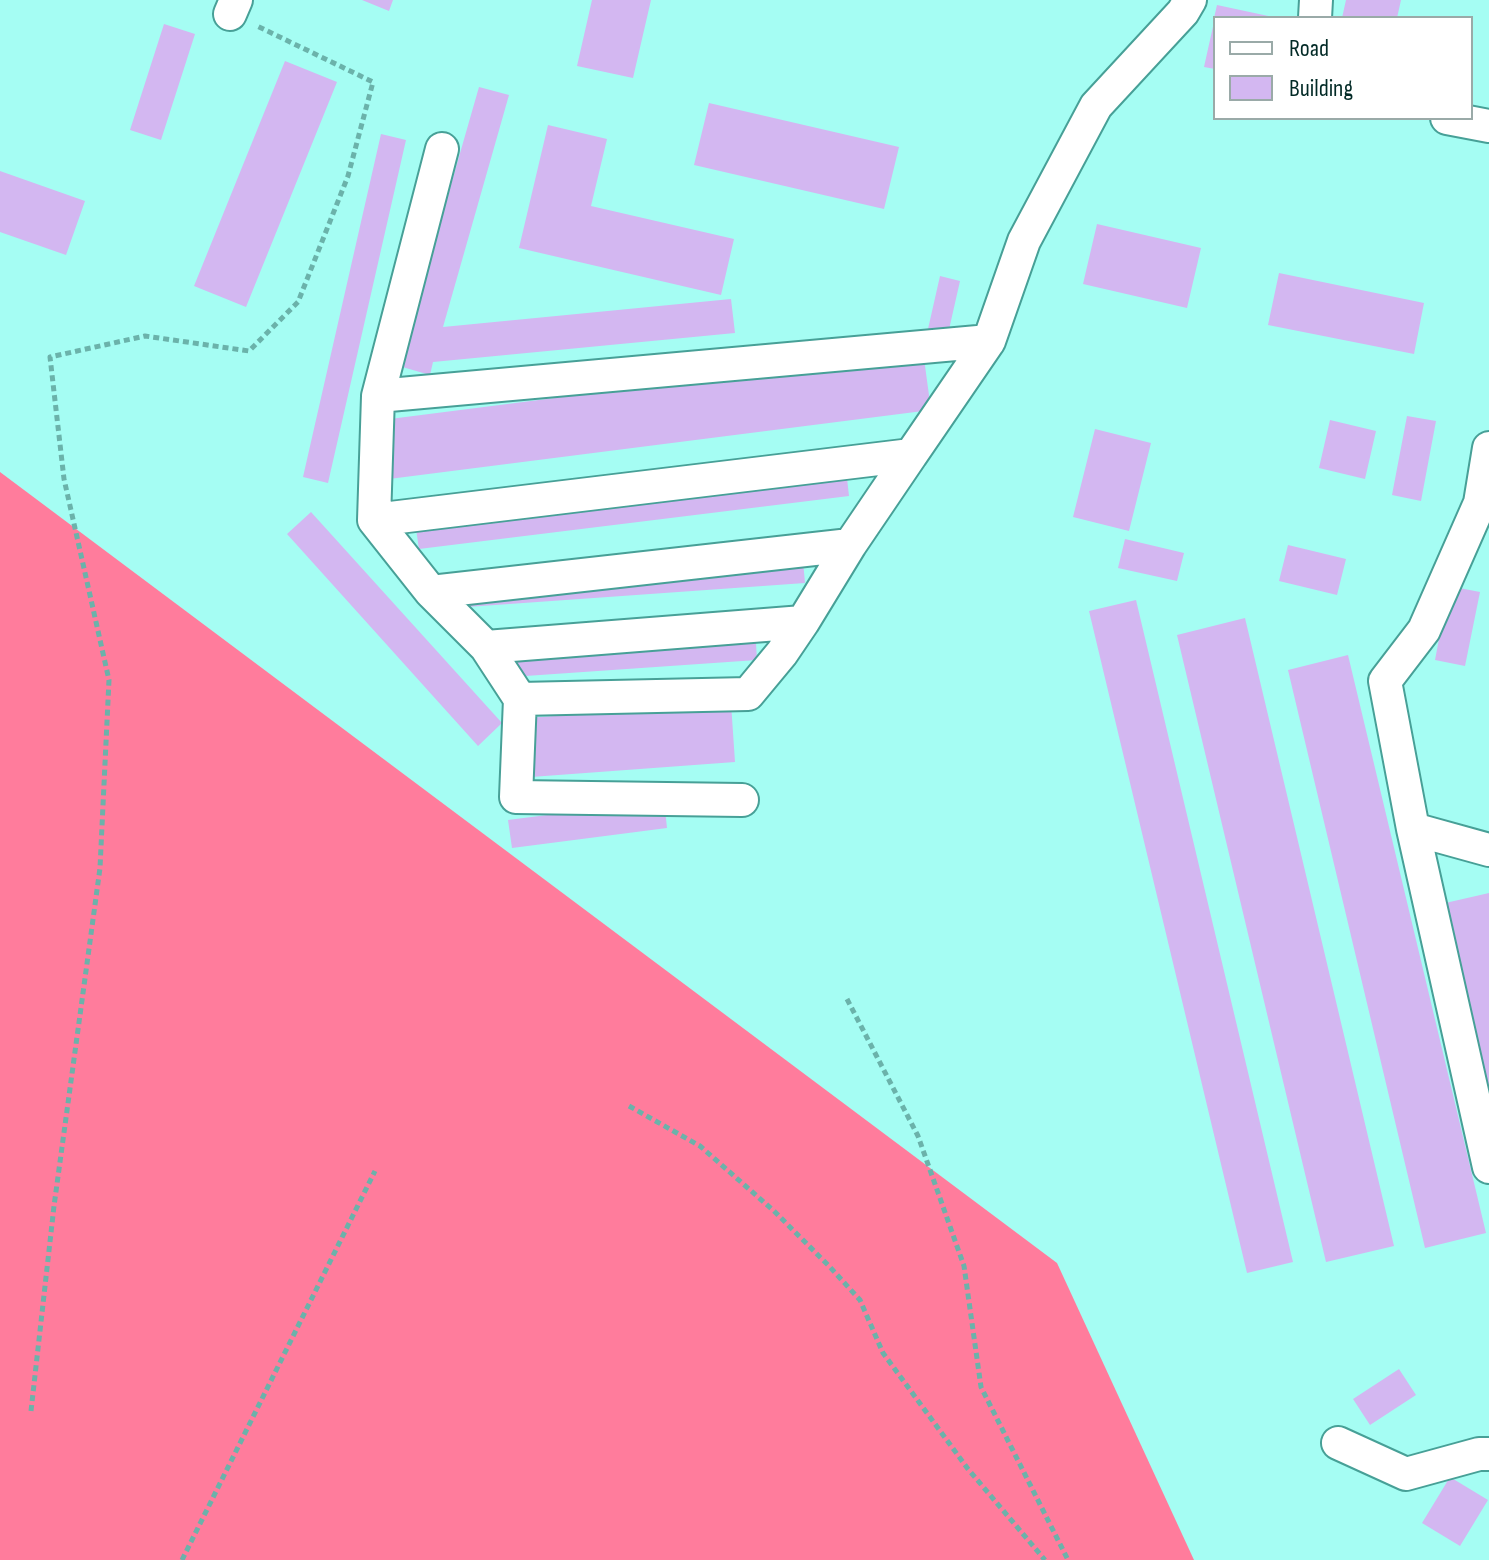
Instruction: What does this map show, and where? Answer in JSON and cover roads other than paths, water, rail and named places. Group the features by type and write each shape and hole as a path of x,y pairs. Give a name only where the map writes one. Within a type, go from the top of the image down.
{"street":[{"path":"520,699 748,694 782,653 850,545 989,341 1024,241 1096,106 1183,12 1190,0"},
{"path":"1458,120 1489,126"},
{"path":"442,149 378,396 374,520 431,592 486,647 520,699 516,797 742,800"},
{"path":"378,396 989,341"},
{"path":"1489,448 1480,503 1424,630 1385,681 1413,829 1489,1167"},
{"path":"374,520 911,455"},
{"path":"431,592 850,545"},
{"path":"486,647 803,622"},
{"path":"1413,829 1489,850"},
{"path":"1338,1443 1406,1474 1489,1454"}]}
